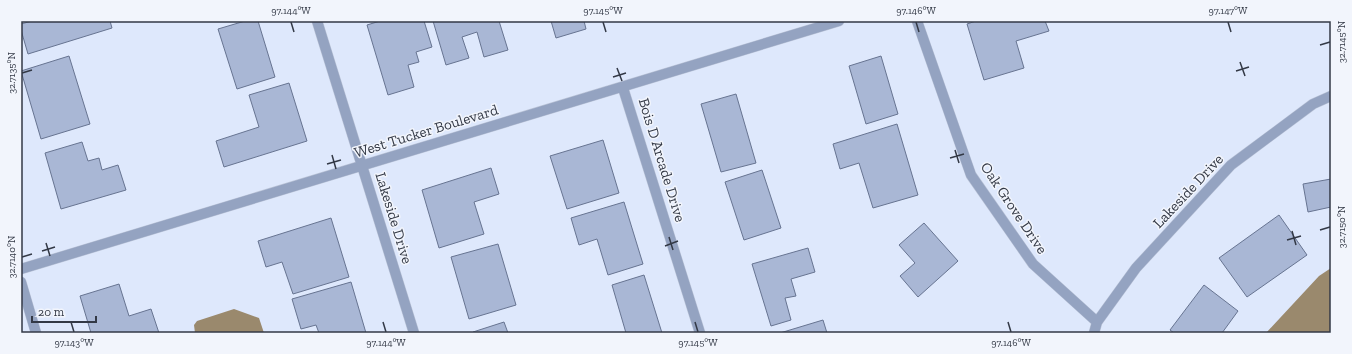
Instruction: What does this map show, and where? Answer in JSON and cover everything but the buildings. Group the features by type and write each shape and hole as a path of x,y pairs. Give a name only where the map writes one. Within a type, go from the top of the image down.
{"street":[{"name":"Lakeside Drive","path":"317,21 414,333"},
{"name":"West Tucker Boulevard","path":"21,269 623,88 839,21"},
{"name":"Oak Grove Drive","path":"916,21 971,175 1033,264 1097,322"},
{"name":"Bois D Arcade Drive","path":"623,88 700,333"},
{"name":"Lakeside Drive","path":"1094,333 1097,322 1136,268 1231,165 1313,104 1331,96"},
{"path":"21,282 36,333"}],"shaded area":[{"path":"1331,268 1331,333 1266,333 1319,276"},
{"path":"234,309 259,318 264,333 195,333 194,325 197,321"}]}
